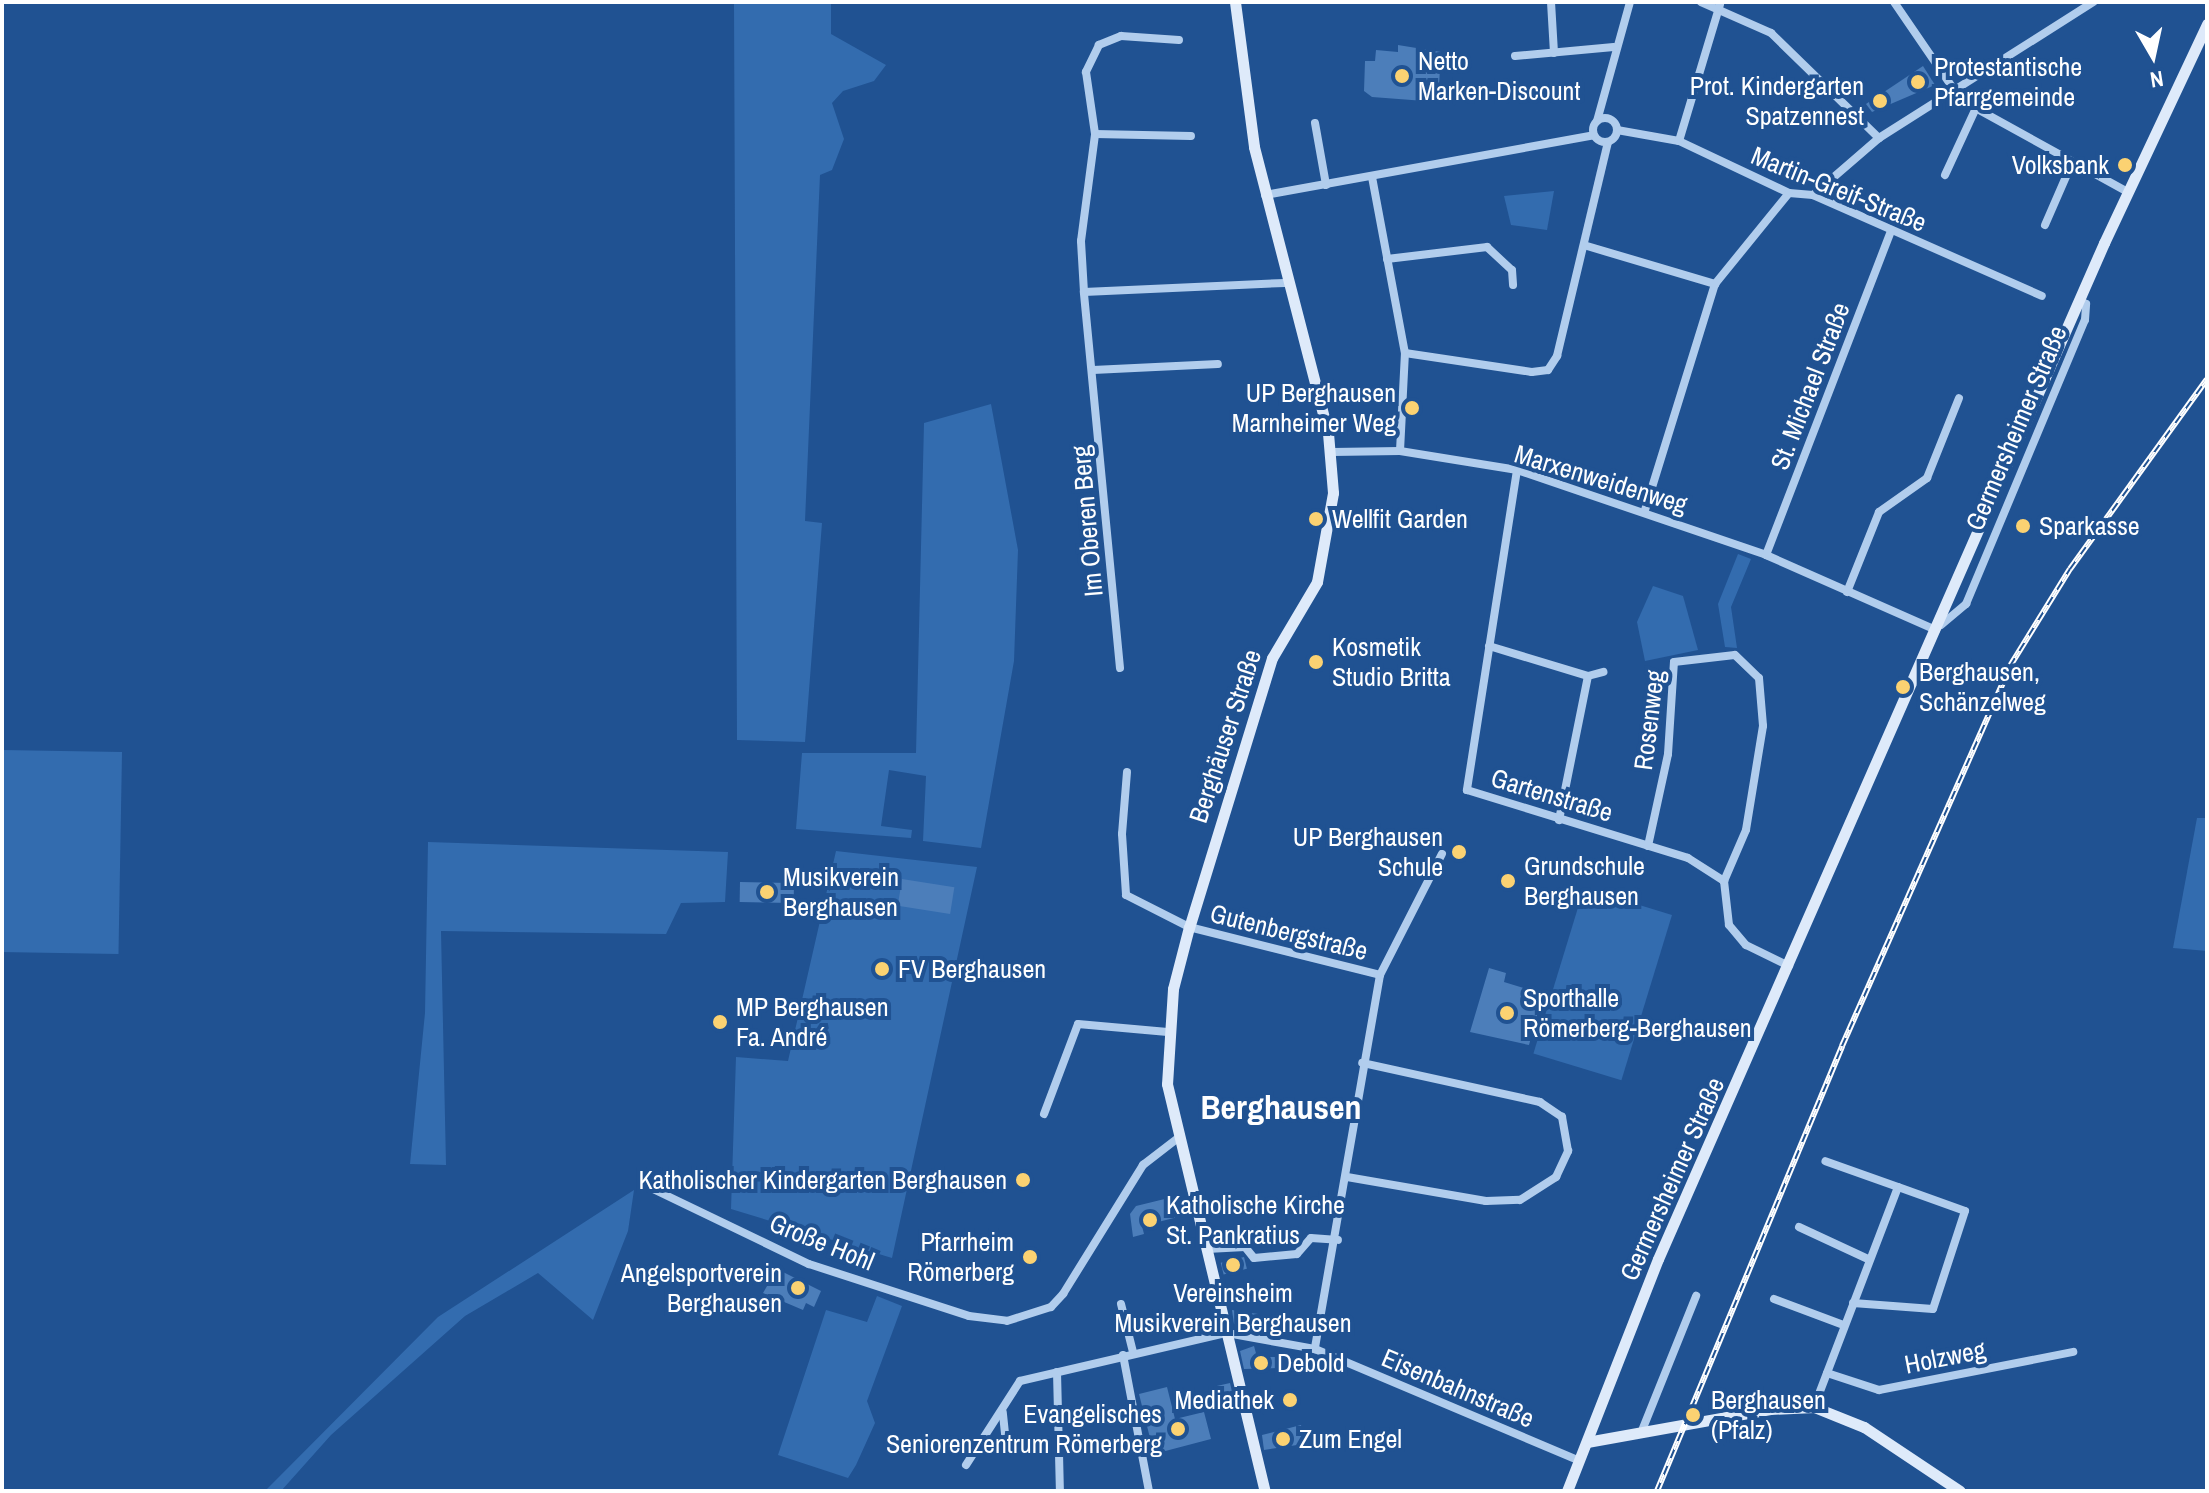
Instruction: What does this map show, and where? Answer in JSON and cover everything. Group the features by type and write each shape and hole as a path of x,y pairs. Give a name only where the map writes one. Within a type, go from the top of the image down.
{"street":[{"name":"Berghäuser Straße","path":"1235,2 1265,195 1285,283 1332,452 1329,537 1317,582 1261,685 1189,927 1168,1032 1167,1084 1265,1491"},
{"path":"1551,2 1554,53"},
{"path":"1594,135 1614,47 1630,2"},
{"path":"1701,2 1720,4 1771,33 1809,63 1879,138"},
{"path":"1894,2 1953,91 1976,108 2128,192"},
{"path":"1813,195 1879,138 2093,2"},
{"path":"1679,141 1720,4"},
{"name":"Germersheimer Straße","path":"1567,1491 1658,1259 1939,628 2079,300 2207,24"},
{"name":"Im Oberen Berg","path":"1120,668 1081,241 1095,134 1086,72 1099,45 1121,36 1179,40"},
{"path":"1515,56 1614,47"},
{"path":"1945,175 1976,108"},
{"name":"Martin-Greif-Straße","path":"1597,121 1608,118 1617,130 1679,141 1789,193 1813,195 2042,296"},
{"path":"1315,123 1326,185"},
{"path":"1405,353 1548,370 1587,246 1608,142 1617,130"},
{"path":"1095,134 1191,136"},
{"path":"1265,195 1594,135 1608,142"},
{"path":"2045,225 2072,163"},
{"path":"1372,177 1405,353 1400,451"},
{"path":"1645,510 1715,284 1789,193"},
{"name":"St. Michael Straße","path":"1766,555 1891,231"},
{"path":"1587,246 1715,284"},
{"path":"1387,259 1487,247 1512,270 1513,285"},
{"path":"1084,292 1285,283"},
{"path":"1093,370 1218,364"},
{"path":"1847,592 1879,512 1927,478 1959,398"},
{"name":"Marxenweidenweg","path":"1332,452 1400,451 1517,470 1645,510 1766,555 1847,592 1939,628"},
{"name":"Gartenstraße","path":"1517,470 1467,790 1688,858 1724,881"},
{"path":"1489,646 1588,676 1603,672"},
{"name":"Rosenweg","path":"1648,846 1668,754 1674,662 1735,655 1759,678 1763,726 1746,830 1724,881"},
{"path":"1559,820 1588,676"},
{"name":"Gutenbergstraße","path":"1127,772 1122,834 1126,895 1189,927 1380,975"},
{"name":"Gutenbergstraße","path":"1315,1349 1338,1240 1362,1063 1380,975 1442,854"},
{"path":"1724,881 1729,925 1746,945 1789,966"},
{"path":"1044,1114 1078,1024 1168,1032"},
{"path":"1347,1177 1486,1201 1520,1200 1556,1177 1568,1151 1562,1117 1540,1102 1362,1063"},
{"name":"Große Hohl","path":"653,1189 809,1264 969,1316 1007,1321 1051,1307 1063,1294 1143,1165 1178,1138"},
{"path":"1825,1161 1965,1211 1933,1309 1853,1303"},
{"path":"1814,1407 1841,1324 1853,1303 1898,1187"},
{"path":"1799,1227 1868,1259"},
{"path":"1207,1249 1245,1247 1254,1258 1297,1254 1311,1238 1338,1240"},
{"path":"1641,1433 1696,1296"},
{"path":"1774,1299 1841,1324"},
{"path":"1121,1304 1133,1352"},
{"path":"966,1465 985,1441 1020,1381 1133,1352 1227,1333"},
{"name":"Eisenbahnstraße","path":"1227,1333 1315,1349 1580,1461"},
{"name":"Holzweg","path":"1827,1373 1879,1390 2073,1352"},
{"path":"1123,1355 1149,1491"},
{"path":"1057,1372 1060,1491"},
{"path":"1587,1442 1814,1407 1864,1427 1960,1491"},
{"path":"985,1441 1006,1443 1003,1412"}],"shaded area":[{"path":"734,2 831,2 831,34 886,65 874,81 843,91 832,103 844,139 832,170 820,175 805,521 822,523 805,742 737,740"},
{"path":"1554,191 1547,230 1511,225 1504,196"},
{"path":"991,404 1018,550 1014,661 981,848 923,841 926,776 889,770 881,826 912,830 911,838 796,829 802,753 916,753 924,423"},
{"path":"1738,554 1751,559 1731,607 1737,648 1725,647 1718,604"},
{"path":"1653,586 1683,596 1698,650 1645,661 1637,622"},
{"path":"2,750 122,752 118,954 2,952"},
{"path":"2197,818 2207,818 2207,951 2173,948"},
{"path":"428,842 728,852 725,902 681,903 666,934 441,931 446,1165 410,1164 425,1013"},
{"name":"FV Berghausen","path":"836,851 977,867 892,1258 731,1209 736,1057 788,1061"},
{"path":"1584,888 1672,915 1621,1080 1533,1053"},
{"path":"634,1190 628,1231 593,1320 538,1273 465,1316 331,1435 281,1491 265,1491 438,1317"},
{"path":"877,1296 902,1306 867,1401 875,1423 848,1478 778,1455 826,1310 867,1322"}],"building":[{"name":"Netto Marken-Discount","path":"1398,45 1441,52 1438,102 1372,97 1364,91 1365,61 1375,61 1376,50 1398,52"},
{"path":"1923,66 1935,85 1872,112 1866,104"},
{"name":"FV Berghausen","path":"902,879 954,887 950,914 898,906"},
{"name":"Musikverein Berghausen","path":"740,882 794,883 794,903 740,902"},
{"name":"Sporthalle Römerberg-Berghausen","path":"1489,968 1506,973 1504,982 1543,994 1529,1045 1470,1032"},
{"name":"Katholische Kirche St. Pankratius","path":"1181,1195 1186,1215 1142,1226 1144,1234 1133,1237 1130,1214 1136,1206"},
{"name":"Vereinsheim Musikverein Berghausen","path":"1244,1257 1247,1269 1224,1274 1221,1263"},
{"name":"Angelsportverein Berghausen","path":"777,1269 821,1291 814,1307 806,1303 803,1310 763,1293"},
{"path":"1232,1310 1258,1314 1256,1328 1234,1324"},
{"name":"Debold","path":"1254,1346 1257,1357 1281,1357 1280,1368 1244,1369 1240,1351"},
{"path":"1230,1383 1236,1408 1219,1412 1213,1387"},
{"name":"Evangelisches Seniorenzentrum Römerberg","path":"1167,1387 1175,1419 1204,1412 1211,1439 1154,1454 1139,1394"},
{"name":"Zum Engel","path":"1301,1425 1304,1444 1264,1450 1262,1435"}],"railway":[{"path":"1657,1491 1842,1046 2010,666 2070,569 2207,379"}],"place":[{"name":"Netto Marken-Discount","path":"1402,76"},
{"name":"Protestantische Pfarrgemeinde","path":"1918,82"},
{"name":"Prot. Kindergarten Spatzennest","path":"1880,101"},
{"name":"Volksbank","path":"2125,165"},
{"name":"UP Berghausen Marnheimer Weg","path":"1412,408"},
{"name":"Wellfit Garden","path":"1316,519"},
{"name":"Sparkasse","path":"2023,526"},
{"name":"Kosmetik Studio Britta","path":"1316,662"},
{"name":"Berghausen, Schänzelweg","path":"1903,687"},
{"name":"UP Berghausen Schule","path":"1459,852"},
{"name":"Grundschule Berghausen","path":"1508,881"},
{"name":"Musikverein Berghausen","path":"767,892"},
{"name":"FV Berghausen","path":"882,969"},
{"name":"Sporthalle Römerberg-Berghausen","path":"1507,1013"},
{"name":"MP Berghausen Fa. André","path":"720,1022"},
{"name":"Katholischer Kindergarten Berghausen","path":"1023,1180"},
{"name":"Katholische Kirche St. Pankratius","path":"1150,1220"},
{"name":"Pfarrheim Römerberg","path":"1030,1257"},
{"name":"Vereinsheim Musikverein Berghausen","path":"1233,1265"},
{"name":"Angelsportverein Berghausen","path":"798,1288"},
{"name":"Debold","path":"1261,1363"},
{"name":"Mediathek","path":"1290,1400"},
{"name":"Berghausen (Pfalz)","path":"1693,1415"},
{"name":"Evangelisches Seniorenzentrum Römerberg","path":"1178,1429"},
{"name":"Zum Engel","path":"1283,1439"}],"district":[{"name":"Berghausen","path":"1281,1108"}]}
